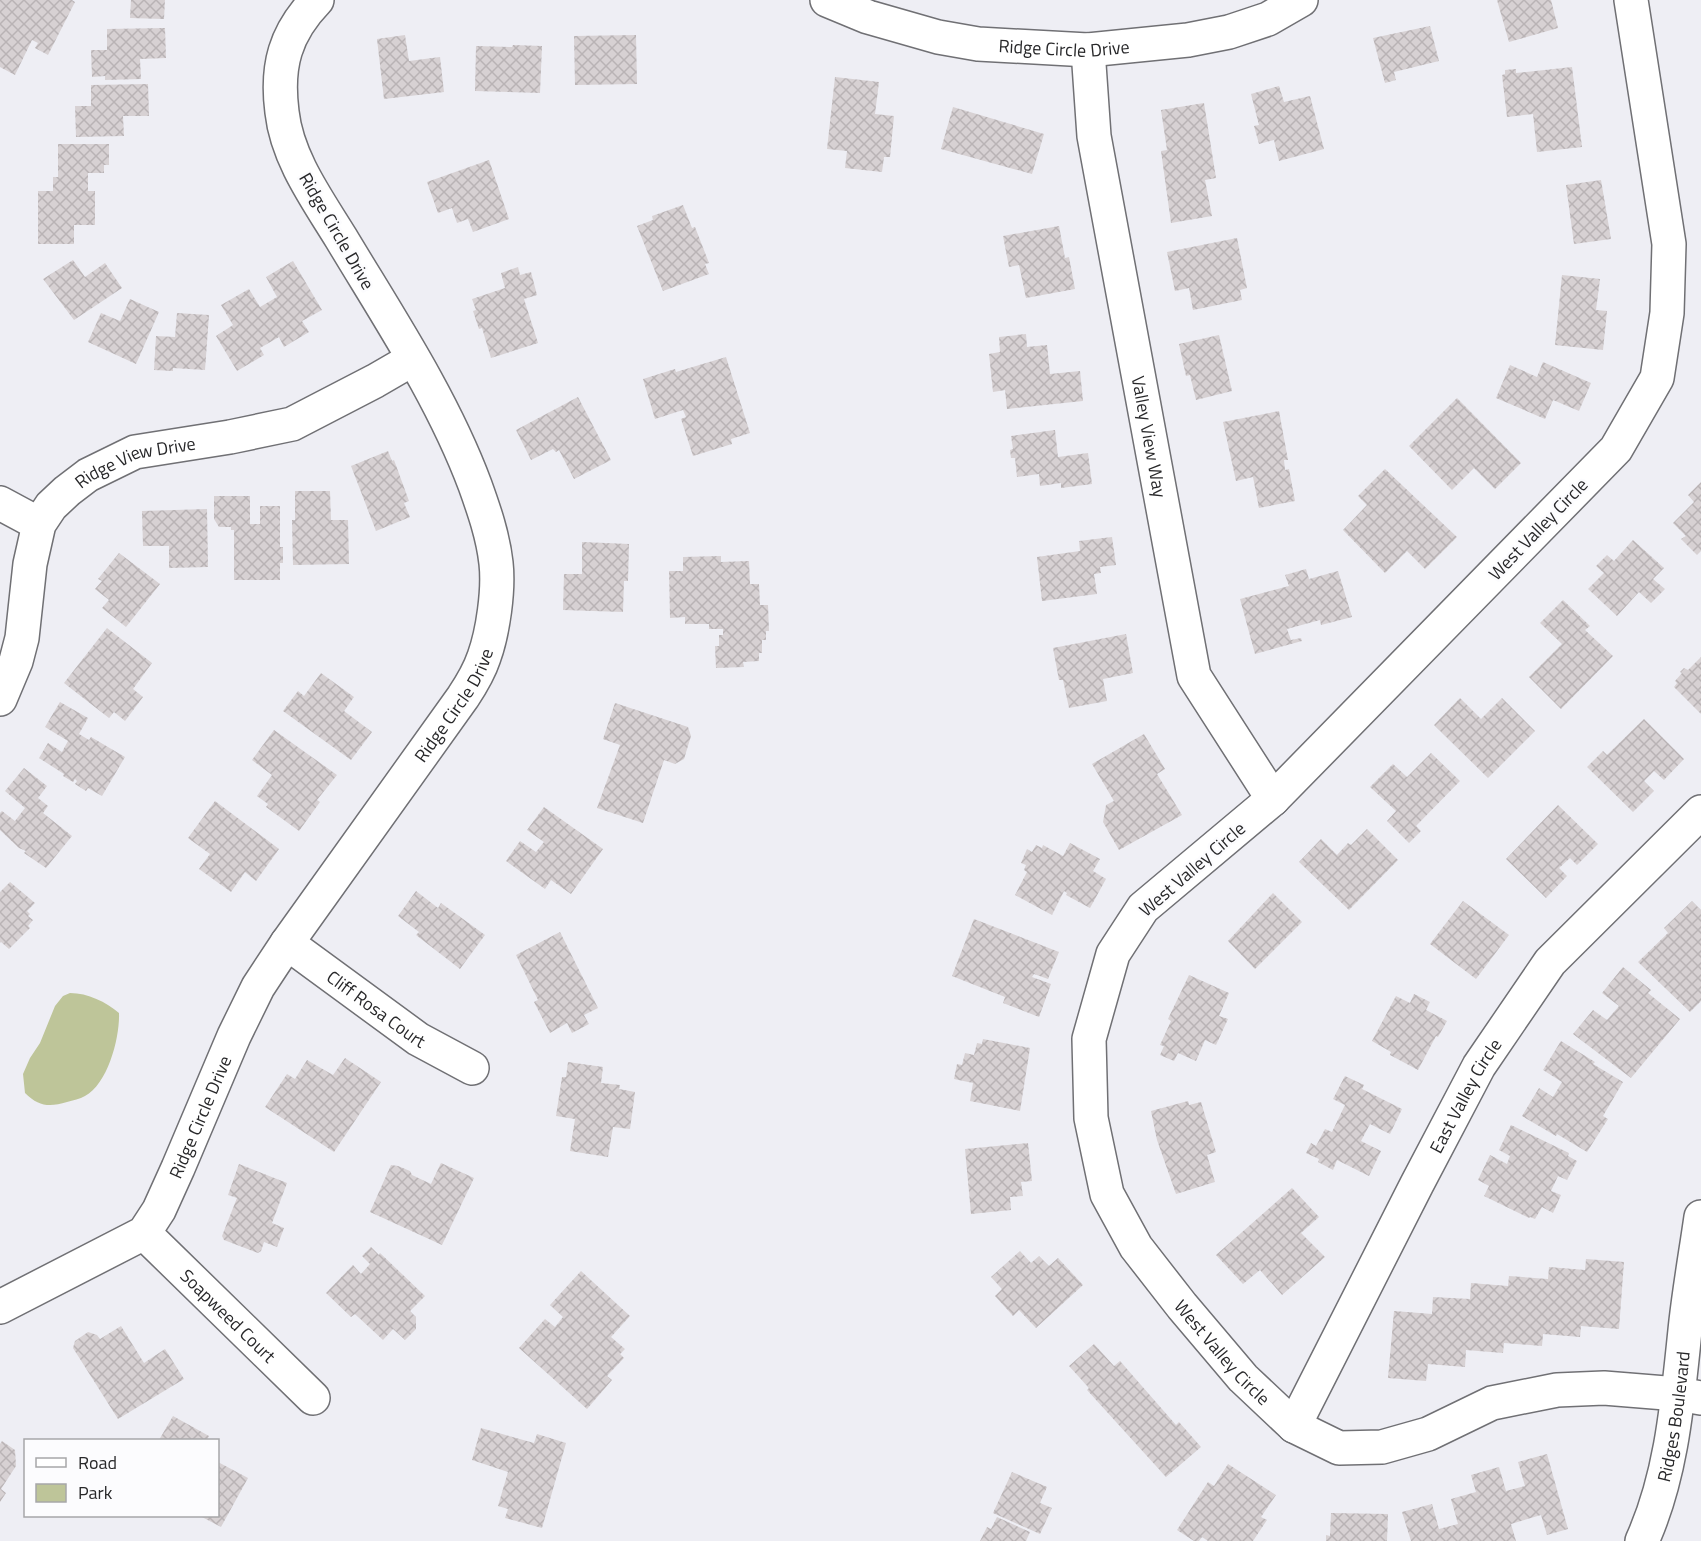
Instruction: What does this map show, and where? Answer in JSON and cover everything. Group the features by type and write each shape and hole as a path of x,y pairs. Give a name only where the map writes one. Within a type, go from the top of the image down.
{"street":[{"name":"Ridge Circle Drive","path":"144,1233 159,1210 250,1002 287,943 463,697 484,657 494,608 496,564 483,508 453,431 293,153 282,113 280,76 284,54 293,30 317,0"},
{"name":"Ridge Circle Drive","path":"827,0 868,17 938,37 978,44 1088,50 1188,40 1229,32 1268,19 1300,0"},
{"name":"West Valley Circle","path":"1631,0 1669,244 1667,313 1657,378 1616,448 1272,800 1143,908 1113,954 1089,1039 1091,1106 1107,1194 1136,1247 1243,1378 1294,1426 1339,1448 1382,1447 1428,1434 1492,1403 1557,1389 1604,1388 1690,1396"},
{"name":"Valley View Way","path":"1088,50 1094,136 1194,676 1272,800"},
{"name":"Ridge View Drive","path":"0,699 16,661 22,638 30,564 39,524 51,506 67,490 88,475 135,452 230,437 292,424 375,381 413,358"},
{"path":"0,503 39,524"},
{"name":"East Valley Circle","path":"1294,1426 1479,1066 1550,962 1701,812"},
{"name":"Cliff Rosa Court","path":"287,943 418,1038 472,1068"},
{"name":"Ridges Boulevard","path":"1642,1541 1690,1396 1701,1217"},
{"path":"0,1307 144,1233"},
{"name":"Soapweed Court","path":"144,1233 312,1398"}],"green space":[{"path":"70,993 96,999 119,1013 115,1047 106,1071 93,1090 79,1099 45,1105 25,1093 23,1074 40,1043 55,1006 63,996"}],"building":[{"path":"0,0 72,0 75,2 48,55 35,48 38,43 32,40 15,75 0,67"},
{"path":"131,0 165,0 164,19 130,18"},
{"path":"1497,0 1551,0 1558,28 1509,42"},
{"path":"1430,26 1439,61 1394,72 1396,80 1385,83 1373,38"},
{"path":"165,28 166,58 140,59 141,79 105,80 105,76 92,77 91,50 107,50 107,29"},
{"path":"405,35 409,61 440,57 444,92 384,99 377,39"},
{"path":"636,35 637,84 575,85 574,36"},
{"path":"513,45 542,46 540,93 475,91 476,46 512,47"},
{"path":"1572,67 1582,147 1537,152 1533,114 1507,117 1502,75 1505,74 1505,70 1516,69 1516,73"},
{"path":"835,77 879,82 875,114 894,116 890,157 884,157 882,172 845,168 847,151 827,149"},
{"path":"148,84 149,116 123,116 124,136 76,137 75,106 91,106 91,85"},
{"path":"1279,86 1284,102 1310,96 1324,149 1279,161 1274,140 1259,144 1254,126 1259,125 1251,94"},
{"path":"1204,103 1216,178 1205,180 1212,216 1171,223 1161,151 1167,150 1161,110"},
{"path":"953,107 1044,134 1032,174 941,149"},
{"path":"58,144 109,144 109,165 104,165 104,173 88,173 88,191 95,191 95,225 74,225 74,244 38,244 38,191 53,191 53,177 58,177"},
{"path":"489,160 509,219 473,232 468,219 457,223 452,208 438,213 427,182"},
{"path":"1601,180 1611,239 1574,244 1566,185"},
{"path":"683,205 692,228 695,227 709,263 705,264 709,274 663,291 637,226 653,220 652,216"},
{"path":"1059,226 1065,258 1069,257 1075,289 1026,298 1019,265 1009,267 1003,236"},
{"path":"1237,238 1247,288 1240,290 1242,300 1193,310 1189,288 1175,291 1167,252"},
{"path":"73,260 85,277 105,263 122,288 74,320 43,279"},
{"path":"293,261 322,310 302,321 309,332 284,347 279,337 260,348 264,355 237,371 216,336 233,325 221,305 249,289 260,307 277,297 266,277"},
{"path":"518,267 520,275 531,272 537,295 524,299 538,343 491,358 482,328 479,329 473,311 476,310 472,299 505,288 501,273"},
{"path":"1562,275 1600,279 1596,310 1607,311 1603,350 1555,345"},
{"path":"130,299 159,312 136,364 88,342 101,313 120,321"},
{"path":"177,313 209,315 205,370 173,368 173,371 154,370 156,336 175,337"},
{"path":"1026,334 1027,347 1047,345 1050,374 1080,371 1083,401 1007,409 1005,390 993,392 989,354 1000,352 999,337"},
{"path":"1219,335 1232,391 1196,400 1190,375 1186,376 1179,344"},
{"path":"726,357 750,433 731,439 732,444 693,456 681,419 686,417 683,410 655,419 643,379"},
{"path":"1543,362 1591,383 1579,411 1553,400 1545,419 1496,398 1510,365 1537,377"},
{"path":"578,397 611,460 574,479 559,450 556,452 553,449 531,460 516,430"},
{"path":"1457,398 1521,463 1495,489 1474,468 1452,490 1409,446"},
{"path":"1279,411 1288,460 1284,460 1285,470 1289,469 1295,501 1259,508 1253,477 1236,481 1223,422"},
{"path":"1055,430 1058,457 1088,453 1092,484 1061,488 1061,483 1040,486 1039,474 1017,477 1015,458 1011,458 1010,450 1013,449 1011,436"},
{"path":"388,451 392,461 394,460 409,501 404,503 410,517 376,531 351,466"},
{"path":"1385,469 1457,537 1425,569 1407,551 1385,573 1343,530 1367,505 1358,496"},
{"path":"1701,482 1701,551 1697,555 1681,539 1686,536 1673,523 1694,502 1688,495"},
{"path":"295,491 330,491 331,520 348,520 349,564 293,565 292,520 295,520"},
{"path":"214,496 250,496 250,524 260,524 260,506 280,506 280,547 283,547 283,563 280,563 280,580 234,580 234,530 231,530 231,527 219,527 214,519"},
{"path":"207,509 208,567 169,568 169,546 143,546 142,511"},
{"path":"1112,537 1116,565 1100,567 1101,573 1094,574 1097,594 1042,601 1037,557 1080,551 1079,541"},
{"path":"1633,540 1664,568 1653,579 1665,589 1651,603 1639,592 1617,616 1588,589 1604,573 1596,566 1607,555 1614,561"},
{"path":"582,542 629,544 628,581 624,581 623,612 563,610 564,574 582,574"},
{"path":"119,553 160,584 126,627 102,608 109,600 95,589 102,581 98,579"},
{"path":"721,556 721,562 749,561 750,584 759,584 760,605 768,605 769,631 766,631 766,640 762,640 762,653 759,653 759,661 743,662 744,667 716,668 715,646 719,646 719,635 723,635 723,629 709,629 709,624 685,624 685,617 670,618 669,571 683,571 683,557"},
{"path":"1306,569 1309,579 1338,571 1352,617 1321,625 1320,620 1287,629 1291,640 1301,638 1302,641 1255,654 1240,599 1289,586 1285,575"},
{"path":"1563,600 1590,626 1585,630 1613,656 1561,709 1529,677 1562,644 1540,623"},
{"path":"107,628 152,663 133,689 143,697 125,721 114,712 109,718 64,683"},
{"path":"1126,634 1133,673 1103,679 1107,701 1069,708 1063,680 1059,680 1053,648"},
{"path":"1701,657 1701,714 1674,687 1677,683 1675,681 1682,673 1680,672 1684,668 1688,670"},
{"path":"321,673 354,697 344,711 372,732 351,760 283,711 298,691 304,696"},
{"path":"1460,698 1481,719 1502,698 1535,731 1488,778 1434,725"},
{"path":"60,702 88,718 79,734 89,740 91,737 125,757 102,796 88,788 86,791 75,784 77,781 75,779 73,782 39,758 48,743 62,752 68,741 45,727"},
{"path":"615,703 688,727 691,736 684,759 675,764 664,760 643,823 597,808 620,745 603,739"},
{"path":"1644,719 1684,759 1664,780 1654,771 1644,781 1654,791 1633,812 1587,767 1603,751 1607,755"},
{"path":"274,730 337,775 317,800 320,802 299,831 266,807 268,804 257,796 272,775 252,760"},
{"path":"1144,734 1165,769 1157,774 1182,815 1119,850 1103,822 1106,805 1114,801 1092,764"},
{"path":"1431,753 1460,781 1416,826 1421,831 1409,843 1387,821 1396,811 1370,787 1393,764 1407,777"},
{"path":"24,768 47,786 38,798 48,806 43,813 72,836 46,868 24,853 26,851 19,848 0,830 2,811 15,821 25,808 5,791"},
{"path":"215,801 279,849 256,881 245,872 231,892 199,869 210,854 188,838"},
{"path":"1558,805 1598,844 1577,865 1570,858 1559,868 1567,876 1546,898 1506,859"},
{"path":"544,807 603,849 571,894 551,880 545,889 506,861 520,841 536,852 544,842 527,830"},
{"path":"1367,829 1398,860 1349,910 1299,862 1321,839 1337,855 1348,843 1351,845"},
{"path":"1070,843 1100,859 1093,871 1106,879 1090,908 1066,895 1064,891 1052,915 1015,895 1027,872 1024,870 1026,865 1021,863 1027,849 1032,852 1036,845 1042,848 1043,845 1063,856"},
{"path":"10,882 35,903 27,911 30,914 28,916 33,920 28,926 30,928 9,949 0,943 0,892"},
{"path":"416,891 438,908 441,903 485,935 460,969 416,935 419,932 398,916"},
{"path":"1273,893 1302,922 1255,969 1228,941"},
{"path":"1463,901 1509,935 1476,979 1430,944"},
{"path":"1692,901 1701,910 1701,1001 1690,1012 1638,962 1668,933 1664,928"},
{"path":"974,919 1059,952 1048,979 1034,974 1032,977 1051,984 1039,1017 1003,1003 1005,997 952,976"},
{"path":"560,932 598,1008 584,1015 589,1024 572,1033 567,1023 550,1033 534,1002 538,1000 516,955"},
{"path":"1623,967 1651,990 1648,993 1680,1019 1631,1078 1573,1034 1593,1010 1607,1020 1619,1006 1602,993"},
{"path":"1189,975 1229,993 1219,1016 1228,1019 1216,1045 1205,1040 1196,1061 1178,1053 1174,1061 1160,1055 1164,1046 1160,1045 1171,1021 1168,1019"},
{"path":"1414,994 1430,1002 1426,1010 1447,1021 1438,1037 1436,1036 1418,1070 1390,1055 1391,1052 1372,1041 1396,996 1410,1003"},
{"path":"983,1039 1030,1048 1020,1111 970,1101 973,1083 954,1079 957,1064 962,1065 965,1053 974,1055 977,1043 982,1044"},
{"path":"1561,1041 1623,1082 1603,1116 1608,1119 1587,1152 1522,1116 1539,1088 1553,1097 1562,1082 1543,1070"},
{"path":"345,1058 381,1082 334,1152 265,1107 287,1074 295,1079 307,1060 333,1075"},
{"path":"568,1062 603,1067 601,1083 620,1085 619,1089 635,1092 630,1129 613,1127 608,1157 570,1151 575,1119 556,1116 562,1077 566,1077"},
{"path":"1345,1076 1364,1085 1362,1089 1402,1109 1390,1134 1370,1124 1361,1141 1381,1151 1369,1176 1337,1160 1333,1170 1318,1162 1319,1159 1306,1153 1311,1143 1316,1146 1325,1129 1332,1132 1345,1105 1333,1099"},
{"path":"1188,1101 1189,1105 1201,1102 1216,1152 1207,1155 1215,1182 1176,1194 1157,1140 1151,1111"},
{"path":"1511,1125 1569,1153 1568,1156 1577,1161 1567,1180 1558,1176 1551,1191 1561,1195 1553,1213 1542,1207 1535,1219 1529,1218 1484,1196 1489,1186 1478,1180 1490,1155 1507,1164 1510,1156 1499,1150"},
{"path":"1028,1143 1032,1181 1021,1182 1023,1196 1010,1197 1011,1210 971,1214 965,1149"},
{"path":"441,1163 474,1178 442,1245 370,1212 391,1165 410,1171 412,1175 431,1184"},
{"path":"239,1164 287,1183 272,1223 284,1228 277,1247 264,1242 258,1253 224,1240 222,1236 237,1198 228,1195"},
{"path":"1292,1188 1319,1217 1301,1233 1325,1257 1282,1295 1260,1270 1243,1284 1216,1255"},
{"path":"371,1247 425,1296 410,1311 416,1317 416,1329 405,1340 393,1329 383,1340 355,1314 351,1317 326,1293 353,1265 361,1274 370,1264 362,1256"},
{"path":"1020,1251 1031,1263 1039,1256 1049,1266 1058,1258 1083,1285 1036,1328 1019,1310 1013,1316 995,1296 1002,1289 991,1277"},
{"path":"1586,1259 1624,1262 1619,1329 1581,1326 1580,1337 1543,1334 1542,1346 1504,1343 1503,1353 1466,1350 1465,1367 1428,1364 1426,1381 1388,1378 1394,1311 1432,1314 1433,1297 1470,1299 1471,1283 1508,1286 1509,1276 1548,1279 1549,1267 1585,1270"},
{"path":"581,1271 630,1316 611,1337 625,1349 620,1354 624,1358 607,1376 612,1380 587,1409 519,1348 545,1319 555,1327 563,1317 550,1305"},
{"path":"121,1326 144,1363 165,1349 184,1379 118,1419 73,1348 75,1341 88,1332 97,1335 100,1339"},
{"path":"1094,1344 1114,1366 1120,1361 1176,1425 1179,1422 1201,1447 1166,1477 1087,1390 1089,1388 1069,1366"},
{"path":"173,1416 209,1436 208,1439 160,1439"},
{"path":"481,1428 534,1443 537,1434 566,1443 542,1528 505,1518 508,1509 498,1506 508,1472 472,1460"},
{"path":"2,1441 15,1450 16,1466 1,1489 6,1493 0,1502 0,1444"},
{"path":"1547,1454 1568,1529 1547,1535 1541,1515 1511,1524 1516,1541 1411,1541 1402,1512 1432,1504 1439,1529 1458,1524 1451,1499 1476,1492 1471,1475 1499,1467 1506,1491 1525,1486 1518,1462"},
{"path":"219,1463 248,1478 221,1527 202,1517 219,1517"},
{"path":"1228,1464 1276,1495 1261,1517 1267,1520 1253,1541 1208,1541 1202,1537 1199,1541 1194,1541 1177,1530 1208,1482 1214,1486"},
{"path":"1012,1472 1047,1487 1040,1503 1052,1508 1040,1534 993,1513"},
{"path":"1331,1513 1388,1514 1387,1541 1326,1541 1326,1535 1330,1536"},
{"path":"997,1517 1030,1532 1026,1541 980,1541 987,1527 991,1529"}]}
